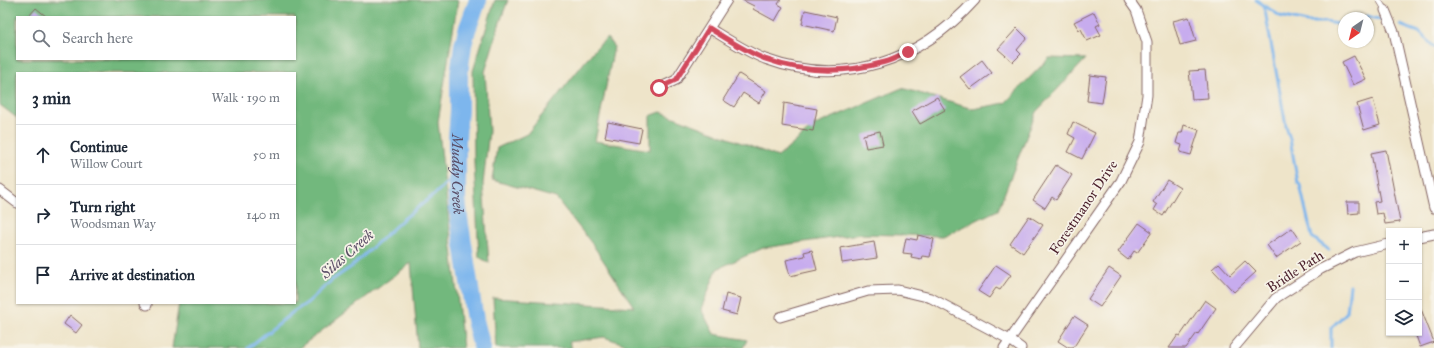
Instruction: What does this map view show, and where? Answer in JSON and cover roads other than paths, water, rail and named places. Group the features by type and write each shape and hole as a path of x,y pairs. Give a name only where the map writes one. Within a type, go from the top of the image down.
{"street":[{"path":"659,88 676,80 727,0"},
{"path":"709,28 738,46 765,58 786,65 809,69 845,70 887,62 908,52 928,41 944,29 965,11 975,0"},
{"name":"Forestmanor Drive","path":"1004,348 1121,181 1140,142 1147,95 1147,42 1136,10 1129,0"},
{"path":"1385,10 1394,32 1434,208"},
{"path":"0,190 16,202"},
{"path":"1422,236 1434,234"},
{"name":"Bridle Path","path":"1234,348 1276,298 1321,269 1355,252 1386,245"},
{"path":"780,317 868,291 898,290 931,298 1010,340 1021,348"}],"lane":[{"path":"1379,0 1385,10"}],"waterway":[{"name":"Silas Creek","path":"478,0 463,45 459,74 457,198 475,320 482,348"},
{"path":"1256,0 1280,16 1307,22 1338,24"},
{"path":"1264,5 1286,126 1290,139 1298,183 1300,185 1312,237 1329,250"},
{"path":"1374,18 1381,20"},
{"path":"1400,25 1419,32 1434,47"},
{"name":"Silas Creek","path":"248,348 293,312 307,303 332,280 351,267 402,220 435,194 458,172"},
{"path":"1331,348 1331,328 1347,312 1350,285"}],"water label":[{"name":"Muddy Creek","path":"459,174"}]}
